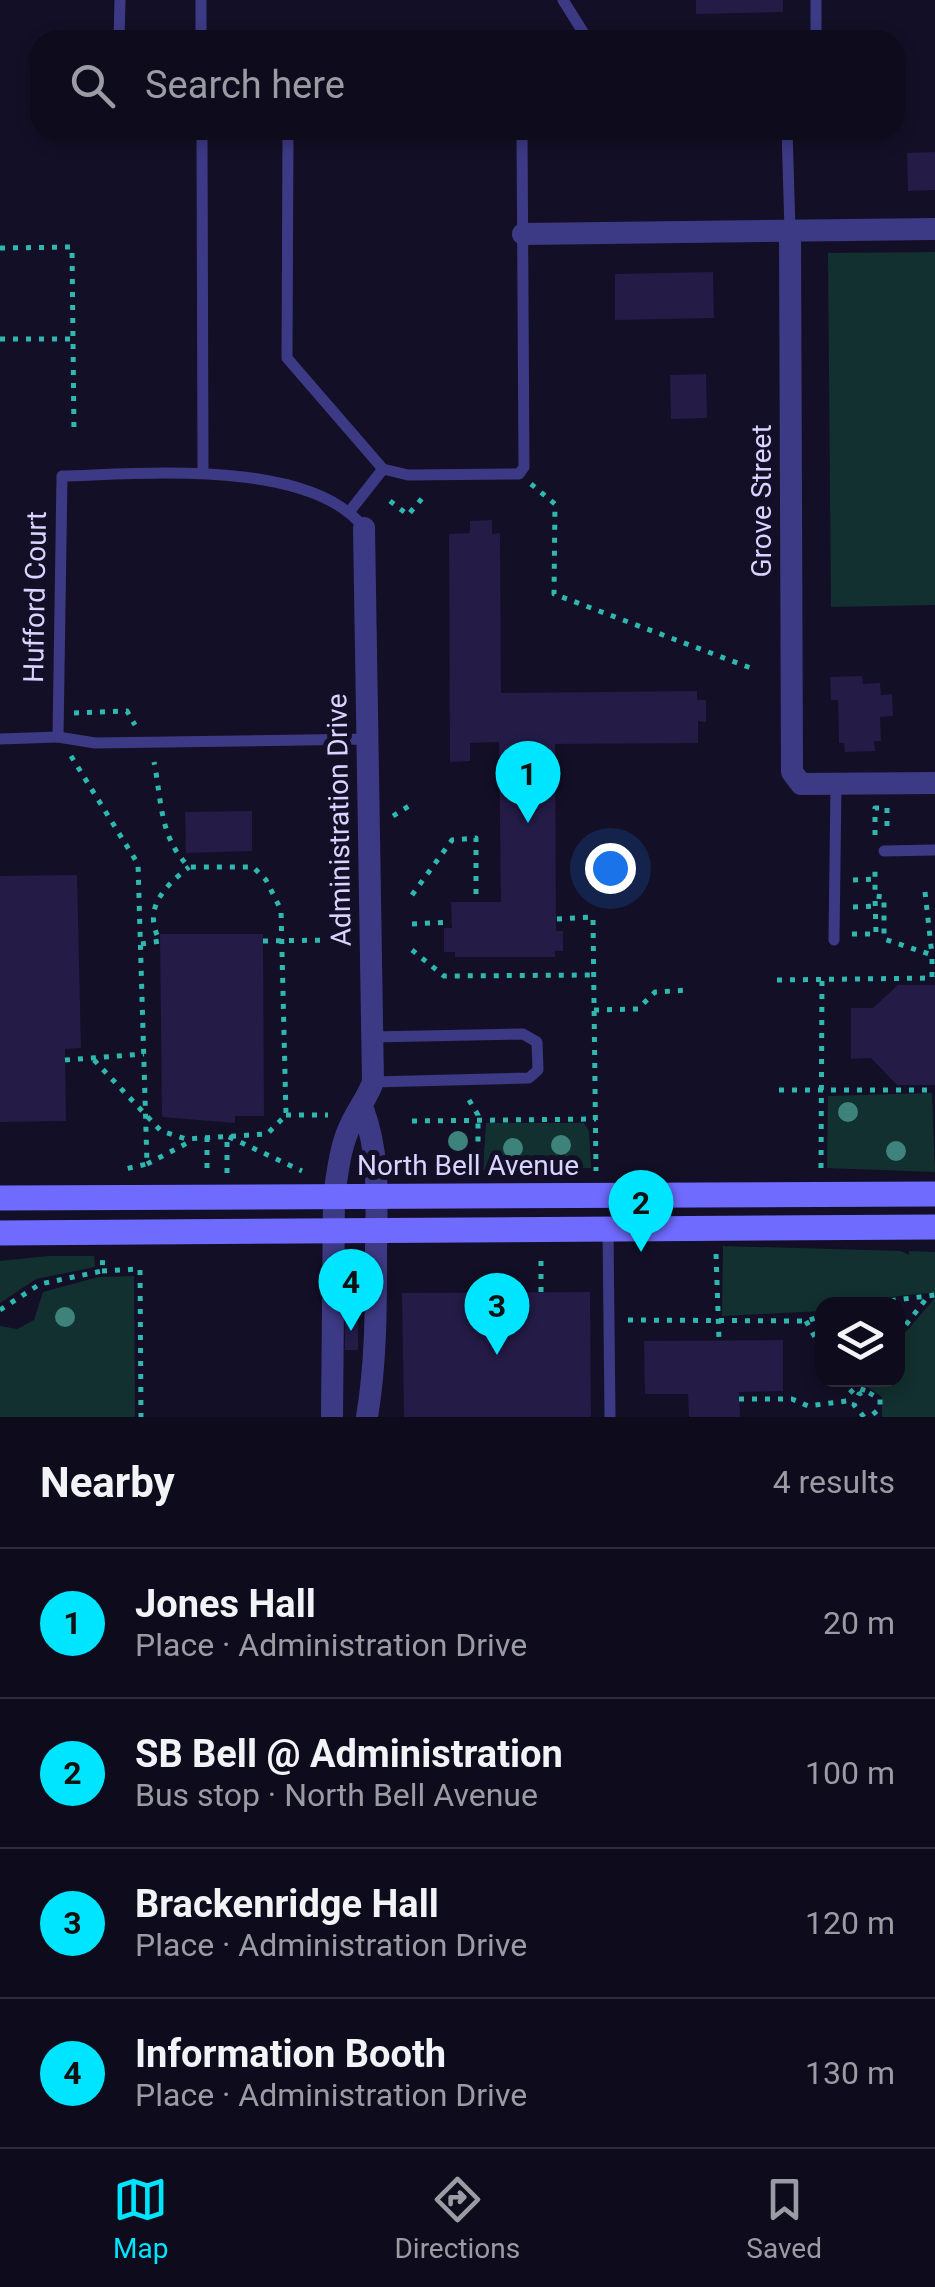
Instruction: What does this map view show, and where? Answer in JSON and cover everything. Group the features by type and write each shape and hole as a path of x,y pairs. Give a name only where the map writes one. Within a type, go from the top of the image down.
{"main road":[{"name":"North Bell Avenue","path":"0,1198 935,1194"},
{"path":"0,1233 935,1227"}],"street":[{"path":"523,234 935,229"},
{"name":"Grove Street","path":"790,230 792,772 802,784 836,784"},
{"name":"Administration Drive","path":"332,1417 334,1194 352,1120 364,1109 373,1082 369,739 357,520"},
{"path":"836,784 935,783"},
{"path":"364,1109 372,1133 379,1194 376,1364 367,1417"}],"lane":[{"path":"120,0 120,30"},
{"path":"202,0 202,30"},
{"path":"563,0 582,30"},
{"path":"816,0 816,30"},
{"path":"202,140 203,472"},
{"path":"288,140 288,358 383,469 408,476 519,474 524,467 522,140"},
{"path":"786,140 790,230"},
{"path":"357,520 383,469"},
{"name":"Hufford Court","path":"58,737 62,476 203,472 273,481 357,520"},
{"path":"0,738 58,737 95,743 369,739"},
{"path":"834,940 836,784"},
{"path":"879,852 935,850"},
{"path":"372,1037 522,1034 537,1042 538,1070 529,1078 373,1082"},
{"path":"608,1229 610,1417"}],"path":[{"path":"0,248 72,247 74,434"},
{"path":"0,339 74,339"},
{"path":"519,474 555,504 554,594 756,670"},
{"path":"390,501 408,515"},
{"path":"58,713 127,711 154,763 165,833 189,867"},
{"path":"58,737 138,864 147,1164"},
{"path":"391,817 412,804"},
{"path":"874,838 875,808 887,808 887,815"},
{"path":"412,895 452,840 476,838 476,902"},
{"path":"876,934 879,852"},
{"path":"65,1060 94,1060 161,1131 196,1138 267,1134 286,1114 281,910 266,880 253,866 189,867 170,883 152,910 153,928 160,941 141,944"},
{"path":"777,980 934,978 925,892"},
{"path":"875,896 884,897 884,940 932,955"},
{"path":"558,919 594,917 596,1171"},
{"path":"412,924 452,922"},
{"path":"263,941 331,940"},
{"path":"412,950 444,976 594,976"},
{"path":"821,1171 822,979"},
{"path":"594,1010 638,1009 655,992 689,990"},
{"path":"94,1060 94,1055 144,1054"},
{"path":"779,1090 935,1090"},
{"path":"286,1114 332,1115"},
{"path":"478,1118 478,1174"},
{"path":"412,1121 596,1118"},
{"path":"227,1136 314,1176"},
{"path":"227,1136 227,1176"},
{"path":"120,1171 147,1164 196,1138"},
{"path":"206,1138 207,1176"},
{"path":"541,1292 542,1243"},
{"path":"102,1271 103,1246"},
{"path":"716,1264 718,1340"},
{"path":"0,1310 40,1284 102,1271 140,1269 141,1417"},
{"path":"905,1299 932,1295"},
{"path":"905,1327 932,1295"},
{"path":"628,1306 628,1322 815,1318"},
{"path":"806,1321 815,1337"},
{"path":"848,1387 858,1396"},
{"path":"739,1399 792,1399 808,1406 858,1396 870,1391 880,1399 871,1417 856,1415 858,1396 862,1387"}],"green space":[{"path":"935,252 935,605 831,607 828,253"},
{"path":"932,1093 935,1172 827,1168 828,1096"},
{"path":"486,1123 584,1123 589,1131 591,1168 483,1170"},
{"path":"723,1246 901,1251 909,1255 909,1251 935,1252 935,1293 815,1297 815,1311 722,1316"},
{"path":"94,1256 95,1267 36,1279 0,1303 0,1261"},
{"path":"134,1276 135,1417 0,1417 0,1326 17,1329 34,1320 43,1292 98,1277"},
{"path":"935,1298 935,1417 882,1417 882,1397 867,1387 905,1387 905,1333"}],"building":[{"path":"696,0 783,0 783,12 696,14"},
{"path":"935,152 935,190 908,191 907,153"},
{"path":"713,272 714,318 615,320 615,274"},
{"path":"706,374 707,418 671,419 670,375"},
{"path":"492,520 492,534 500,533 501,693 697,691 697,700 706,700 706,722 698,721 698,743 555,744 556,931 563,931 563,951 555,951 555,957 455,957 455,952 444,952 444,928 452,928 451,902 501,902 499,742 470,743 470,761 450,762 449,534 470,533 470,521"},
{"path":"862,676 863,684 880,683 881,695 892,694 893,716 880,717 881,741 874,741 875,751 845,752 844,743 839,743 838,700 831,700 830,677"},
{"path":"252,811 252,851 186,853 185,812"},
{"path":"77,875 81,1048 65,1049 66,1121 0,1122 0,876"},
{"path":"160,934 263,934 264,1116 235,1116 235,1123 162,1117"},
{"path":"898,985 935,985 935,1085 897,1085 871,1058 851,1059 851,1008 873,1008"},
{"path":"590,1292 591,1417 404,1417 402,1293"},
{"path":"345,1312 358,1312 358,1350 345,1350"},
{"path":"783,1340 783,1391 739,1392 740,1417 689,1417 688,1394 645,1394 644,1341"}],"place":[{"name":"Jones Hall","path":"528,823"},
{"name":"SB Bell @ Administration","path":"641,1252"},
{"name":"Information Booth","path":"351,1331"},
{"name":"Brackenridge Hall","path":"497,1355"}]}
